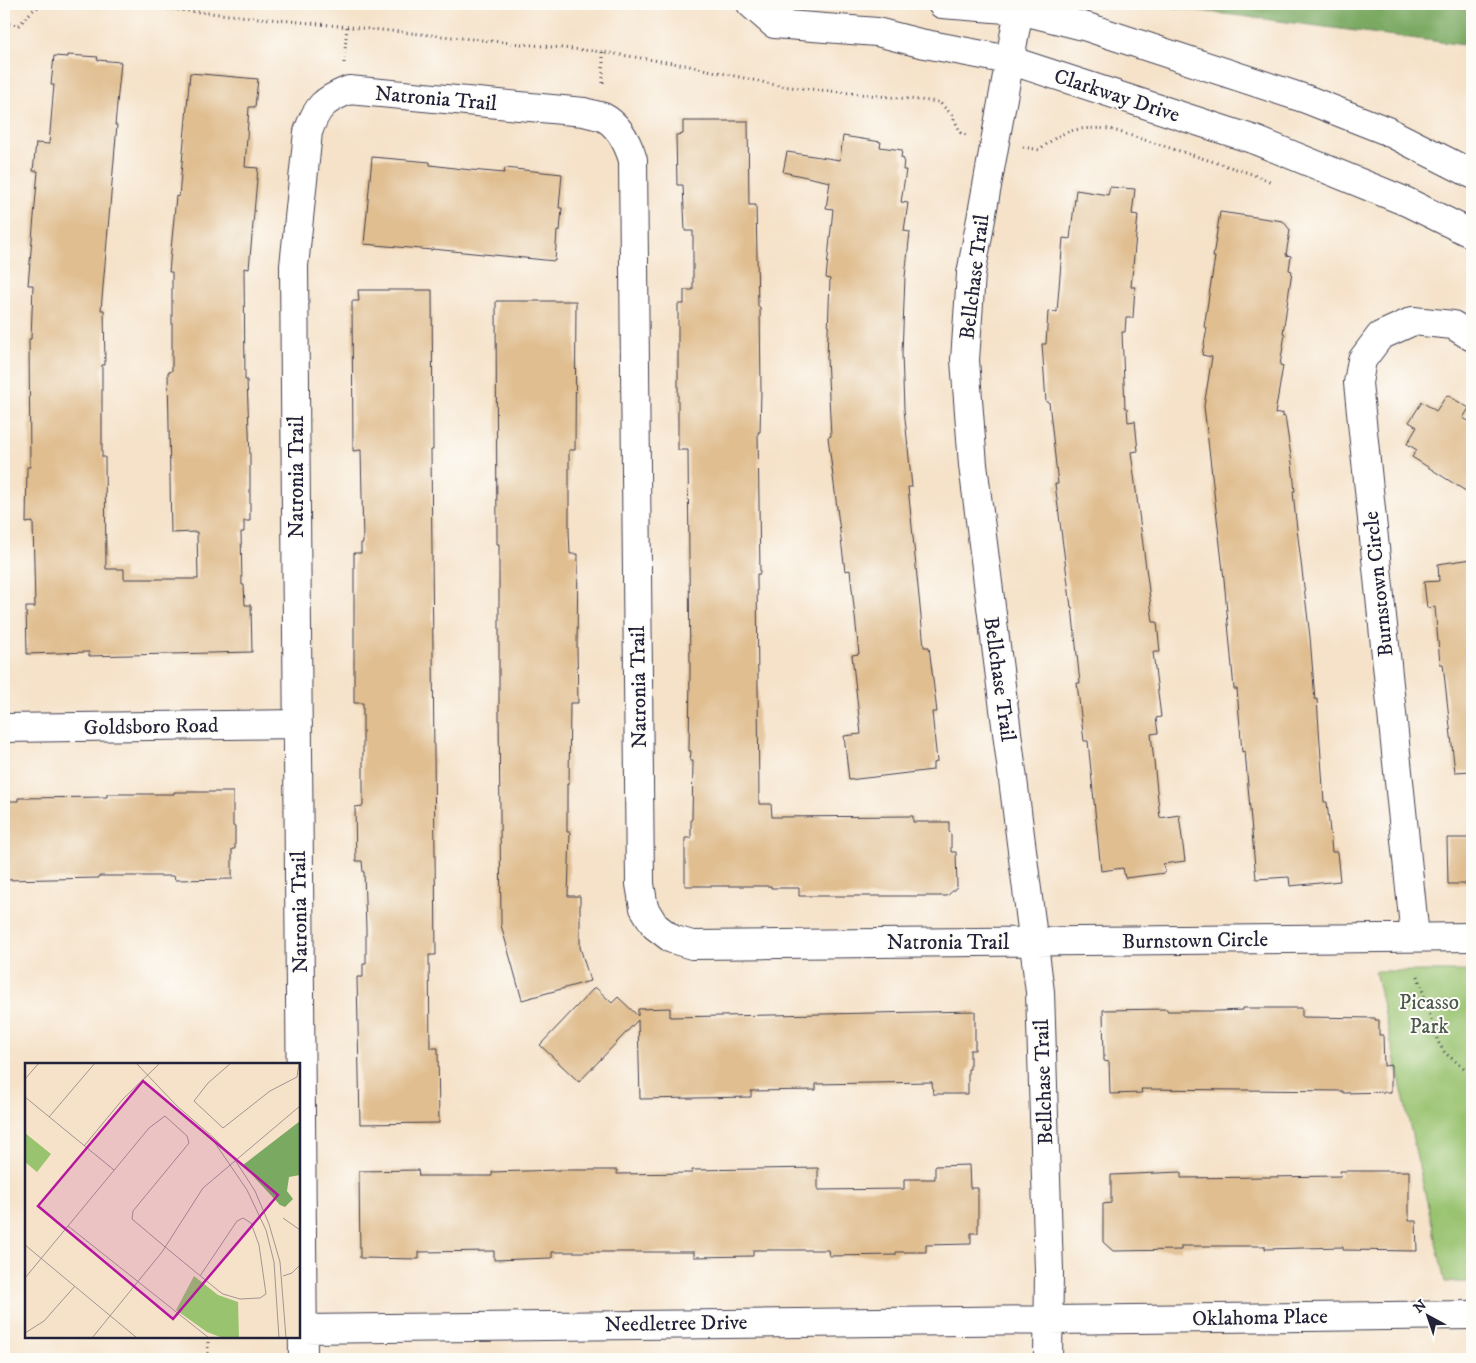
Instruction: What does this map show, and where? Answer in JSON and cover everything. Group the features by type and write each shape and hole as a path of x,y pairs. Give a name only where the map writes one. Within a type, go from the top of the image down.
{"street":[{"name":"Clarkway Drive","path":"751,4 774,24 877,32 920,43 1009,60 1256,140 1407,202 1472,234"},
{"path":"942,4 1019,7 1087,27 1306,99 1387,131 1472,174"},
{"name":"Bellchase Trail","path":"1019,7 971,274 965,360 973,465 1040,992 1049,1271 1048,1359"},
{"name":"Natronia Trail","path":"303,1359 294,266 308,132 314,115 329,98 349,90 584,112 604,118 619,131 629,146 633,160 640,884 644,908 655,926 672,939 692,945 1035,942"},
{"name":"Burnstown Circle","path":"1415,937 1358,383 1362,360 1380,336 1413,321 1452,326 1472,337"},
{"name":"Goldsboro Road","path":"4,728 298,724"},
{"name":"Burnstown Circle","path":"1035,942 1472,937"},
{"name":"Oklahoma Place","path":"1048,1319 1472,1315"},
{"name":"Needletree Drive","path":"303,1329 1048,1319"}],"path":[{"path":"4,24 19,25 43,4"},
{"path":"118,4 603,52 685,65 780,86 939,102 952,115 960,133"},
{"path":"344,68 347,26"},
{"path":"603,52 603,92"},
{"path":"1040,150 1059,135 1073,130 1089,128 1110,129 1249,173 1277,184"},
{"path":"1418,976 1438,1042 1464,1068 1472,1066"},
{"path":"208,1338 208,1359"}],"green space":[{"path":"1147,4 1472,4 1472,46"},
{"name":"Picasso Park","path":"1375,971 1472,971 1472,1282 1445,1282"}],"building":[{"path":"68,55 98,57 97,60 121,62 101,310 104,310 105,365 102,365 102,457 105,457 106,569 124,569 124,579 198,579 197,532 171,533 168,372 172,371 172,272 169,272 176,196 179,197 190,73 258,79 255,107 249,107 245,167 258,168 249,269 244,268 245,380 247,380 250,456 250,521 244,521 244,532 241,532 242,585 244,585 245,605 251,605 252,652 89,656 89,652 27,654 26,607 35,607 33,522 26,523 27,467 30,467 29,339 31,339 33,285 28,285 38,171 33,171 36,143 49,144 54,85 51,85 54,56 68,57"},
{"path":"683,121 748,121 749,205 756,205 758,307 760,307 761,391 760,432 758,432 760,574 757,574 759,804 771,804 772,817 913,816 913,822 949,822 951,852 956,852 957,887 947,896 799,896 799,888 771,888 771,886 685,886 685,838 691,838 693,761 690,761 691,751 689,751 688,450 678,450 678,304 684,304 684,290 693,290 693,231 685,231 683,185 677,185 676,135 683,134"},
{"path":"843,136 881,142 880,147 902,150 901,158 904,159 903,170 906,170 901,202 908,203 904,231 910,232 905,277 902,353 904,409 912,487 908,487 924,647 929,647 937,712 932,712 937,762 933,763 933,770 849,780 844,736 861,734 852,655 859,654 850,570 845,571 828,437 831,436 827,358 830,279 826,278 833,209 826,208 830,182 783,172 787,152 840,160"},
{"path":"372,157 430,162 430,165 504,173 505,168 562,174 559,208 562,208 560,231 557,231 555,261 364,244"},
{"path":"1110,187 1135,189 1132,214 1138,215 1131,287 1135,287 1133,318 1126,318 1125,332 1122,332 1125,408 1127,408 1128,422 1135,421 1138,451 1131,452 1153,622 1157,622 1160,652 1153,652 1161,717 1156,718 1158,733 1151,734 1160,818 1179,815 1185,861 1163,864 1165,873 1125,878 1123,868 1101,871 1088,741 1084,741 1077,683 1080,683 1072,607 1055,484 1058,484 1049,402 1046,402 1042,344 1046,344 1048,311 1057,312 1063,238 1070,239 1076,190 1108,195"},
{"path":"1220,212 1283,221 1290,230 1286,255 1291,256 1289,270 1292,271 1283,333 1285,334 1280,365 1283,366 1275,414 1283,413 1283,417 1285,416 1292,463 1295,512 1310,637 1315,700 1317,699 1324,802 1327,802 1332,852 1337,852 1340,881 1290,886 1289,877 1256,879 1245,751 1242,752 1237,689 1234,689 1224,579 1204,406 1212,357 1202,355 1207,328 1204,327"},
{"path":"358,290 432,290 433,450 431,450 436,955 429,955 430,1048 438,1048 439,1123 360,1124 357,977 363,977 363,964 366,964 366,929 364,872 362,861 356,861 355,807 363,806 363,703 354,703 354,553 361,553 361,543 363,543 361,450 353,451 352,301 359,301"},
{"path":"496,301 576,301 575,450 569,450 569,531 570,554 578,554 578,703 570,703 569,784 567,784 567,832 570,832 568,896 580,896 580,947 590,981 522,1000 501,925"},
{"path":"1447,395 1469,408 1463,418 1472,423 1472,495 1412,457 1417,450 1407,444 1417,427 1409,422 1422,402 1436,411"},
{"path":"1472,559 1472,771 1455,772 1443,664 1440,664 1435,607 1427,608 1424,582 1439,581 1438,564"},
{"path":"174,792 233,792 235,849 232,849 232,879 175,880 174,876 99,876 99,878 4,880 4,801 18,801 18,798 107,797 107,794 174,794"},
{"path":"1447,838 1472,838 1472,884 1448,884"},
{"path":"595,987 612,1003 618,997 638,1016 638,1009 670,1008 670,1017 975,1011 975,1050 970,1050 968,1094 933,1094 932,1082 816,1084 816,1090 751,1091 751,1097 640,1099 638,1020 579,1082 540,1045"},
{"path":"1243,1008 1302,1008 1302,1017 1375,1018 1375,1020 1379,1020 1379,1035 1383,1035 1384,1066 1391,1065 1391,1092 1343,1093 1343,1091 1141,1089 1142,1093 1110,1094 1109,1062 1104,1061 1103,1010 1167,1009 1167,1011 1218,1011 1243,1010"},
{"path":"969,1165 970,1188 978,1188 978,1233 971,1233 971,1244 926,1245 926,1252 896,1252 896,1255 829,1256 828,1250 753,1250 753,1256 694,1257 694,1252 552,1252 552,1258 494,1260 494,1251 419,1252 419,1259 360,1258 359,1171 418,1170 419,1176 492,1176 492,1172 559,1170 617,1170 617,1174 692,1173 692,1170 818,1168 818,1190 904,1189 904,1179 935,1179 935,1166"},
{"path":"1340,1171 1409,1171 1409,1221 1416,1221 1417,1251 1343,1250 1343,1247 1265,1249 1265,1246 1181,1246 1181,1250 1113,1251 1103,1242 1103,1204 1111,1203 1111,1175 1181,1172 1181,1178 1341,1176"}]}
